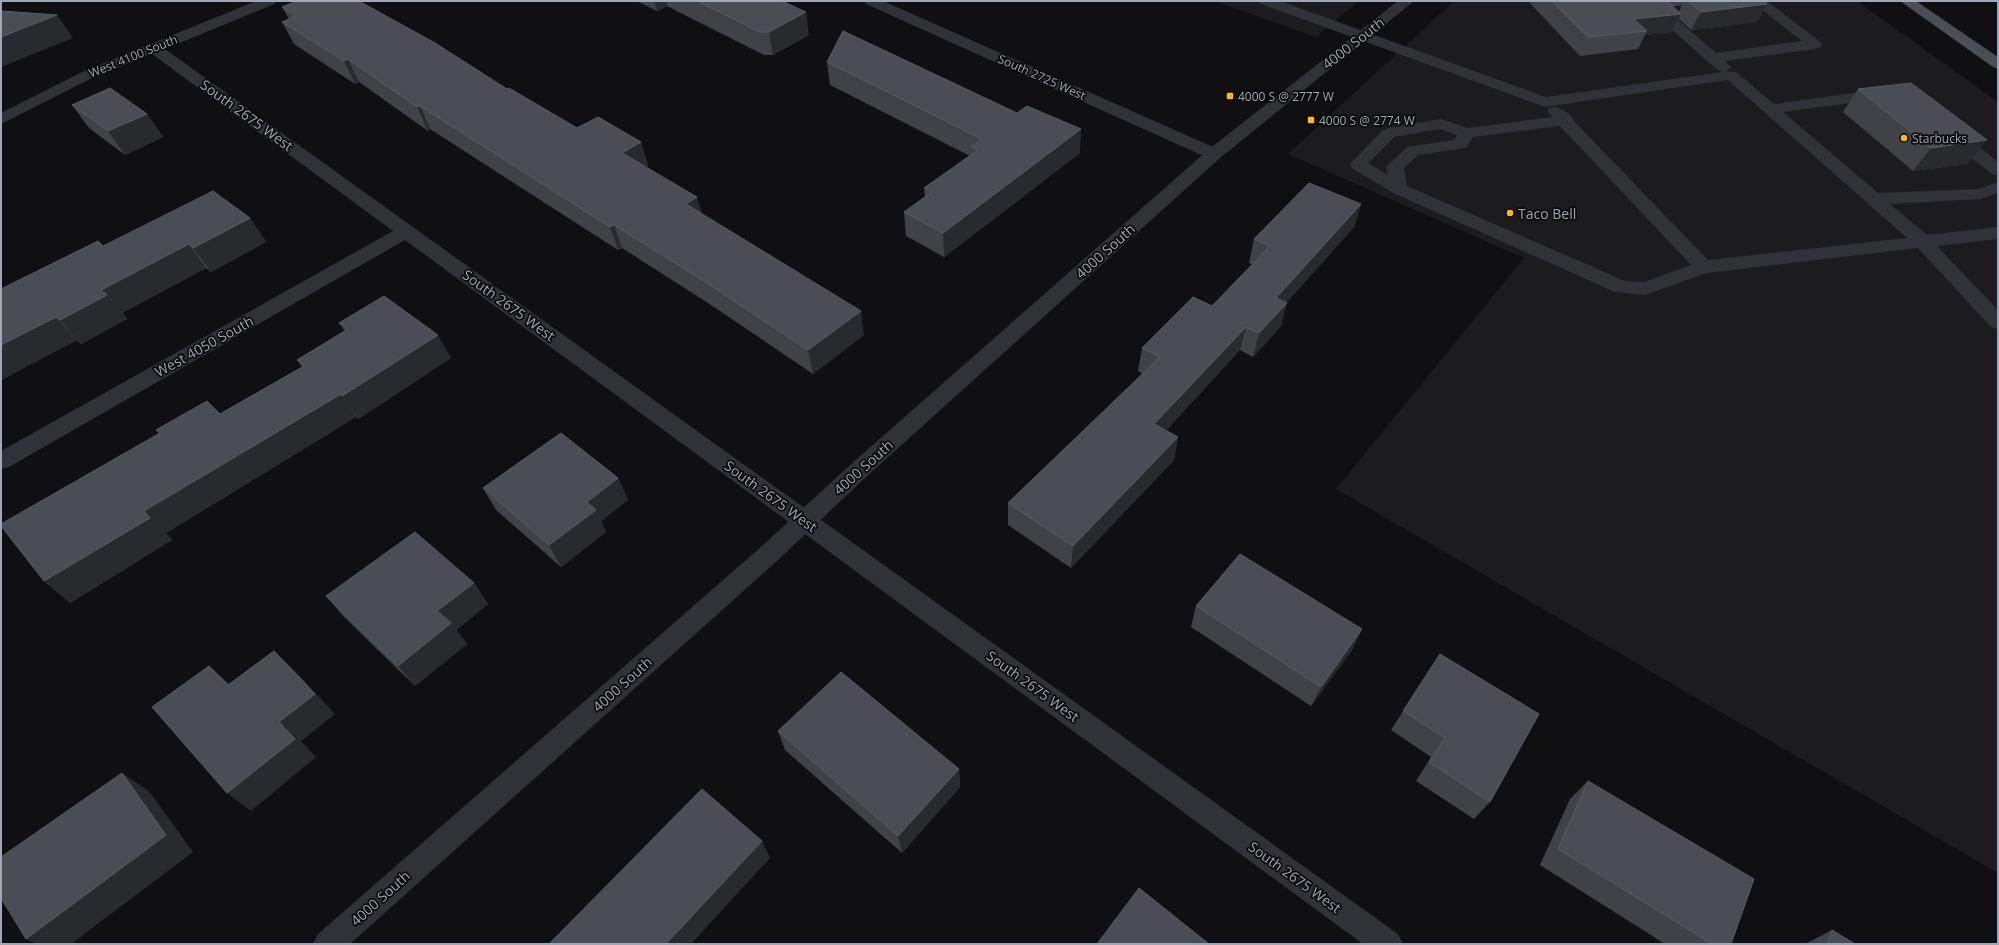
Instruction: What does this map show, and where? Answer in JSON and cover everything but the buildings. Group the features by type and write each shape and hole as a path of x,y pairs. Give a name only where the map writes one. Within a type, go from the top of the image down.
{"main road":[{"path":"1907,1 1998,64"}],"street":[{"name":"West 4100 South","path":"1,119 87,75 269,1"},
{"name":"South 2725 West","path":"871,1 1214,154"},
{"path":"1266,1 1545,102 1566,120 1704,267"},
{"name":"4000 South","path":"328,944 806,520 1214,154 1407,1"},
{"path":"1647,1 1923,242 1998,322"},
{"path":"1712,58 1815,44 1759,1 1743,3"},
{"path":"1661,13 1682,11"},
{"name":"South 2675 West","path":"154,48 1388,944"},
{"path":"1545,102 1732,75"},
{"path":"1771,109 1882,94 1899,96"},
{"path":"1566,120 1467,133 1441,124 1389,133 1358,164 1399,189 1622,287 1645,289 1704,267 1998,233"},
{"path":"1943,127 1998,170"},
{"path":"1399,189 1395,167 1412,151 1460,144 1467,133"},
{"path":"1874,199 1980,194 1998,187"},
{"name":"West 4050 South","path":"1,461 407,231"}],"shaded area":[{"path":"1214,1 1359,1 1316,37"},
{"path":"1454,1 1857,1 1998,102 1998,873 1336,489 1524,258 1288,154"}],"place":[{"name":"4000 S @ 2777 W","path":"1230,96"},
{"name":"4000 S @ 2774 W","path":"1311,120"},
{"name":"Starbucks","path":"1904,138"},
{"name":"Taco Bell","path":"1510,213"}]}
